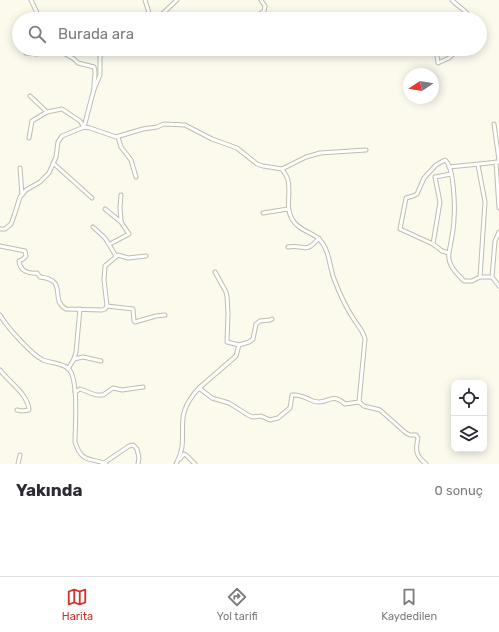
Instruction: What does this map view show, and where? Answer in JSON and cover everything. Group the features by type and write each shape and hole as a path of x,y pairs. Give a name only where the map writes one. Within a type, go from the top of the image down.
{"street":[{"path":"31,0 37,12"},
{"path":"145,0 149,12"},
{"path":"164,12 177,0"},
{"path":"261,0 265,6 262,12"},
{"path":"452,0 458,7 467,12"},
{"path":"69,56 78,64 94,67 96,71 93,84 94,89"},
{"path":"84,127 94,89 100,75 100,56"},
{"path":"437,56 438,63 451,56"},
{"path":"30,96 47,112"},
{"path":"29,138 32,121 47,112 62,109 80,121 84,127"},
{"path":"0,229 5,229 11,224 20,197 26,190 40,182 49,173 56,157 58,142 62,136 84,127 118,136 143,128 157,127 164,124 185,125 212,139 237,148 257,164 282,169 306,157 320,153 366,150"},
{"path":"494,124 498,161 499,208"},
{"path":"118,136 121,147 128,154 131,160 136,177"},
{"path":"449,253 400,228 406,198 416,194 424,178 436,165 444,160 447,161 451,174 454,193 454,219 449,253 448,258 455,272 464,281 472,281 480,277 492,277"},
{"path":"449,168 498,161"},
{"path":"53,163 92,198"},
{"path":"478,165 485,202 480,277"},
{"path":"20,168 22,195"},
{"path":"282,169 288,179 288,209 291,218 305,232 319,238 330,259 333,277 341,296 353,318 363,332 365,338 360,402"},
{"path":"433,244 440,202 435,176 451,174"},
{"path":"121,196 121,222"},
{"path":"105,209 121,222 129,235 110,244"},
{"path":"263,213 288,209"},
{"path":"93,226 110,244 116,256"},
{"path":"499,232 495,241 492,277 499,286"},
{"path":"288,247 312,247 319,238"},
{"path":"0,246 25,251 26,256 19,261 19,263 27,272 36,273 40,277 54,281 63,308 102,310 107,306 133,309 135,322 165,315"},
{"path":"107,306 104,280 105,266 118,255 128,258 146,256"},
{"path":"216,272 227,297 227,342 239,345 249,342 253,339 256,324 260,321 270,320 272,318"},
{"path":"68,368 74,359 76,352 80,309"},
{"path":"0,315 30,350 43,360 57,363 68,368 74,379 75,442 83,458 88,461 105,463 129,446 133,445 137,448 139,458 138,464"},
{"path":"177,463 184,442 183,416 193,394 236,356 239,345"},
{"path":"74,359 83,357 101,361"},
{"path":"0,370 22,394 28,405 29,410 17,410"},
{"path":"75,392 80,389 96,395 103,395 113,388 122,390 142,387"},
{"path":"199,388 212,398 229,403 248,416 262,416 270,420 278,418 290,408 292,395 298,394 314,402 324,402 328,399 339,398 345,404 360,402"},
{"path":"360,402 364,406 380,410 406,434 416,435 418,438 416,453 419,459 426,464"},
{"path":"177,463 184,454 195,464"},
{"path":"18,464 20,455"}]}
